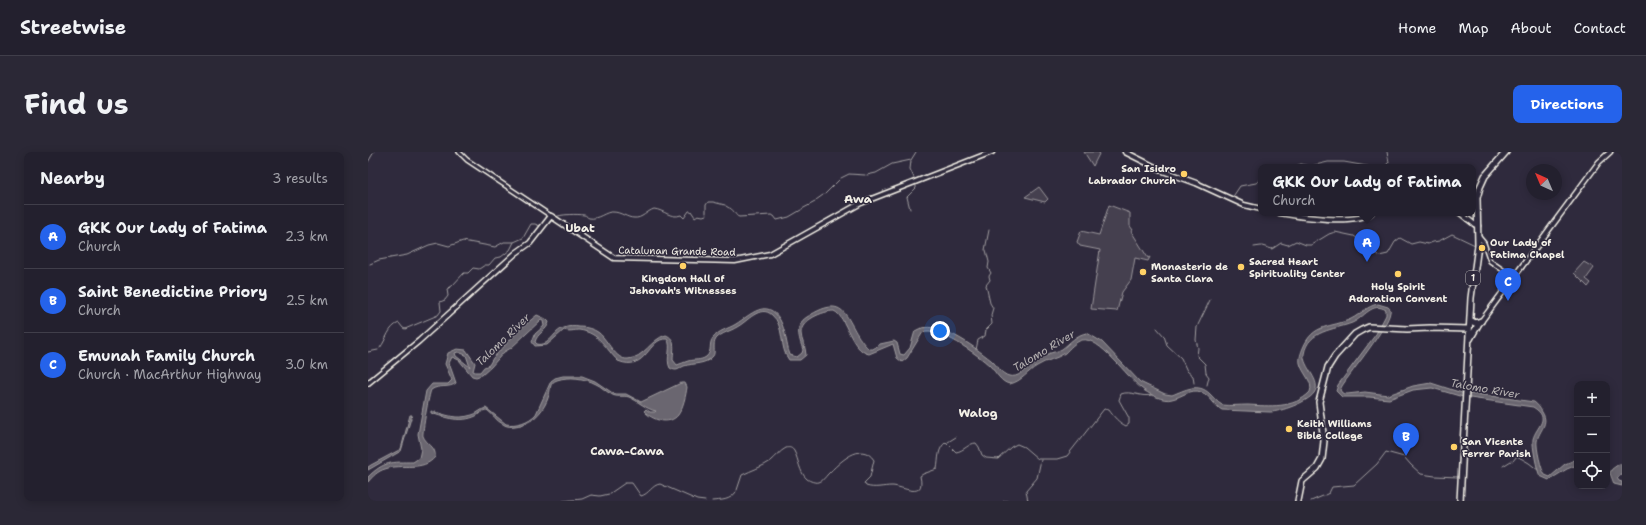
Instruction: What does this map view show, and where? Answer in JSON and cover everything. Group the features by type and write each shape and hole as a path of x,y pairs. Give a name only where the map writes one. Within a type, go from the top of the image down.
{"highway":[{"name":"1","path":"1460,501 1471,293 1479,237 1477,202 1480,187 1487,173 1506,152"},
{"path":"1459,329 1466,325 1470,320 1475,323 1480,323 1469,342"},
{"path":"1298,501 1302,481 1317,468 1322,460 1324,441 1319,402 1329,364 1357,333 1364,328 1459,329 1469,331"}],"main road":[{"path":"368,383 419,341 516,253 528,245 551,216 468,160 459,152"},
{"name":"Catalunan Grande Road","path":"551,216 614,258 735,261 770,254 861,203 992,152"},
{"path":"1124,152 1163,171 1198,184 1244,205 1258,208"},
{"path":"1469,331 1480,323 1600,159 1610,152"},
{"path":"1300,216 1320,219 1364,216"},
{"path":"1464,216 1478,226"},
{"path":"1479,237 1484,243 1490,261 1513,277"}],"shaded area":[{"path":"1084,152 1100,152 1093,166"},
{"path":"1039,187 1048,199 1045,202 1025,197"},
{"path":"1109,205 1130,213 1130,226 1133,230 1131,231 1148,258 1150,257 1148,261 1135,258 1131,280 1122,292 1117,311 1091,309 1100,250 1080,246 1077,242 1081,231 1099,235"},
{"path":"1584,262 1594,268 1586,279 1591,283 1588,287 1574,273"},
{"path":"1378,304 1388,307 1390,311 1388,319 1377,338 1342,386 1340,390 1342,393 1347,394 1365,392 1388,395 1413,386 1431,383 1462,393 1534,402 1538,405 1545,420 1537,441 1540,464 1543,472 1545,475 1550,477 1565,464 1574,460 1574,466 1549,480 1540,476 1535,458 1533,439 1542,419 1539,411 1533,407 1463,397 1432,388 1413,390 1389,399 1342,397 1336,391 1338,385 1376,334 1386,315 1386,310 1381,308 1368,311 1352,323 1316,335 1306,346 1304,354 1306,364 1316,384 1314,393 1306,400 1294,406 1270,412 1222,410 1204,393 1197,391 1169,400 1156,397 1135,383 1097,344 1082,340 1073,345 1062,355 1040,364 1018,381 1010,384 1004,382 990,366 968,349 947,337 929,331 923,332 907,358 902,362 897,358 893,344 869,354 863,351 857,346 838,314 834,311 829,311 813,317 802,328 801,333 806,355 800,360 789,360 784,349 779,325 772,315 767,312 763,312 754,315 741,325 718,337 714,344 714,354 710,359 684,366 677,370 670,368 668,361 669,342 667,339 655,343 641,359 628,363 618,361 602,342 592,334 579,330 564,330 547,345 535,346 532,342 535,334 544,326 543,321 541,320 511,348 504,352 482,375 476,377 472,376 459,360 452,357 449,363 456,383 450,386 437,387 431,390 426,413 423,436 433,448 435,457 430,462 418,466 392,467 382,470 368,482 368,477 384,465 413,462 419,458 421,449 418,434 426,391 432,384 448,384 452,380 445,364 448,353 457,349 466,350 475,363 473,371 480,372 484,367 489,365 493,358 520,329 537,315 549,322 546,328 536,339 535,342 537,344 545,343 557,332 566,327 584,327 599,333 615,353 628,359 639,355 656,340 666,335 672,339 674,349 673,360 677,365 706,357 715,335 758,310 764,309 775,313 780,320 784,329 790,355 797,357 803,350 800,341 800,324 807,317 821,309 832,307 839,309 845,314 861,340 869,349 873,349 880,344 894,341 897,343 900,354 904,355 910,348 915,331 924,328 933,328 954,335 965,341 991,360 1006,375 1009,376 1016,376 1020,374 1038,359 1062,349 1077,337 1087,333 1102,342 1140,382 1165,394 1172,395 1191,388 1201,388 1222,405 1273,406 1289,404 1297,401 1310,392 1311,388 1309,381 1301,367 1300,359 1303,348 1312,334 1317,330 1351,319 1367,308","holes":["458,352 466,355 470,367 456,356 455,353"]},
{"path":"563,376 582,376 595,381 614,394 626,394 641,402 681,383 685,383 687,387 680,412 674,418 665,421 651,417 644,411 646,409 650,412 656,411 649,409 629,397 613,395 592,382 572,378 557,380 553,383 545,405 539,414 531,421 521,425 507,426 498,421 487,410 482,411 476,416 465,419 448,418 431,413 431,411 461,417 474,414 486,408 506,424 522,423 536,414 551,381 555,378"},
{"path":"410,415 412,415 401,451 368,470 368,467 371,465 401,449"},
{"path":"1619,464 1622,464 1622,474 1617,478 1622,482 1622,486 1614,484 1610,473 1612,469"}],"waterway":[{"path":"368,162 374,152"},
{"path":"867,175 876,173 892,164 911,160 916,152"},
{"path":"1387,152 1389,162 1387,164"},
{"path":"911,161 910,169 915,180"},
{"path":"1320,164 1328,162 1355,164"},
{"path":"841,178 849,174 865,175"},
{"path":"825,194 839,180"},
{"path":"1232,198 1240,186 1258,181"},
{"path":"910,209 907,197 916,188 916,183"},
{"path":"816,200 823,195"},
{"path":"706,213 706,205 708,202 725,205"},
{"path":"802,209 815,202"},
{"path":"730,208 739,217 771,215 777,220 789,217 801,210"},
{"path":"556,217 578,214 592,218 613,212 631,218 637,218 654,209 674,216 681,215 684,218 689,211 691,211 695,217 698,215 706,215"},
{"path":"544,228 553,220"},
{"path":"370,264 379,260 407,255 429,245 438,243 449,246 463,241 495,247 504,242 514,242 523,238 531,224 540,226"},
{"path":"985,250 989,230"},
{"path":"1262,246 1272,249 1281,243 1288,245 1296,241 1306,245 1311,245 1335,232 1354,236 1379,256 1388,254 1395,242 1400,238 1411,244 1419,242 1428,244 1439,241 1452,234 1475,245"},
{"path":"380,348 390,330 395,325 399,323 405,329 438,315 441,311 440,302 445,300 448,296 447,289 452,286 464,273 468,273 473,268 479,269 485,265 489,265 495,258 501,257 510,250 514,242"},
{"path":"1254,247 1261,246"},
{"path":"976,350 978,340 985,336 986,330 992,324 991,315 993,308 990,303 986,285 990,280 989,276 991,273 988,268 989,262 986,250"},
{"path":"1207,385 1209,377 1206,373 1205,364 1197,356 1198,348 1196,340 1197,327 1210,300"},
{"path":"1157,328 1164,336 1167,345 1181,358 1187,371 1193,376 1194,383"},
{"path":"368,352 378,350"},
{"path":"737,490 742,475 768,463 786,448 791,448 794,451 802,473 811,481 816,482 823,480 844,459 850,455 863,452 869,454 874,460 870,477 864,483 866,486 892,486 912,490 920,488 920,476 937,469 939,454 941,448 946,442 956,452 976,443 982,455 986,458 998,459 1011,447 1017,444 1024,447 1038,459 1057,459 1067,456 1104,409 1109,410 1116,419 1126,426 1129,424 1129,418 1119,400 1121,394 1129,393 1144,396 1152,395"},
{"path":"948,442 956,437"},
{"path":"1325,495 1329,493 1332,487 1354,485 1377,464 1386,452 1404,457 1421,474 1458,477"},
{"path":"1513,461 1517,456 1538,470"},
{"path":"1028,501 1026,491 1037,478 1041,460"},
{"path":"1503,466 1511,461"},
{"path":"563,501 582,499 591,495 600,496 609,494 625,483 632,483 641,496 660,484 697,500 705,501"},
{"path":"712,501 728,499 736,492"},
{"path":"1311,501 1323,496"}],"place":[{"name":"San Isidro Labrador Church","path":"1184,174"},
{"name":"Our Lady of Fatima Chapel","path":"1482,248"},
{"name":"GKK Our Lady of Fatima","path":"1367,262"},
{"name":"Kingdom Hall of Jehovah's Witnesses","path":"683,266"},
{"name":"Sacred Heart Spirituality Center","path":"1241,267"},
{"name":"Monasterio de Santa Clara","path":"1143,272"},
{"name":"Holy Spirit Adoration Convent","path":"1398,274"},
{"name":"Emunah Family Church","path":"1508,301"},
{"name":"Keith Williams Bible College","path":"1289,429"},
{"name":"San Vicente Ferrer Parish","path":"1454,447"},
{"name":"Saint Benedictine Priory","path":"1406,456"}],"district":[{"name":"Awa","path":"858,199"},
{"name":"Ubat","path":"580,228"},
{"name":"Walog","path":"978,413"},
{"name":"Cawa-Cawa","path":"627,451"}],"water label":[{"name":"Talomo River","path":"503,340"},
{"name":"Talomo River","path":"1044,351"},
{"name":"Talomo River","path":"1485,389"}]}
